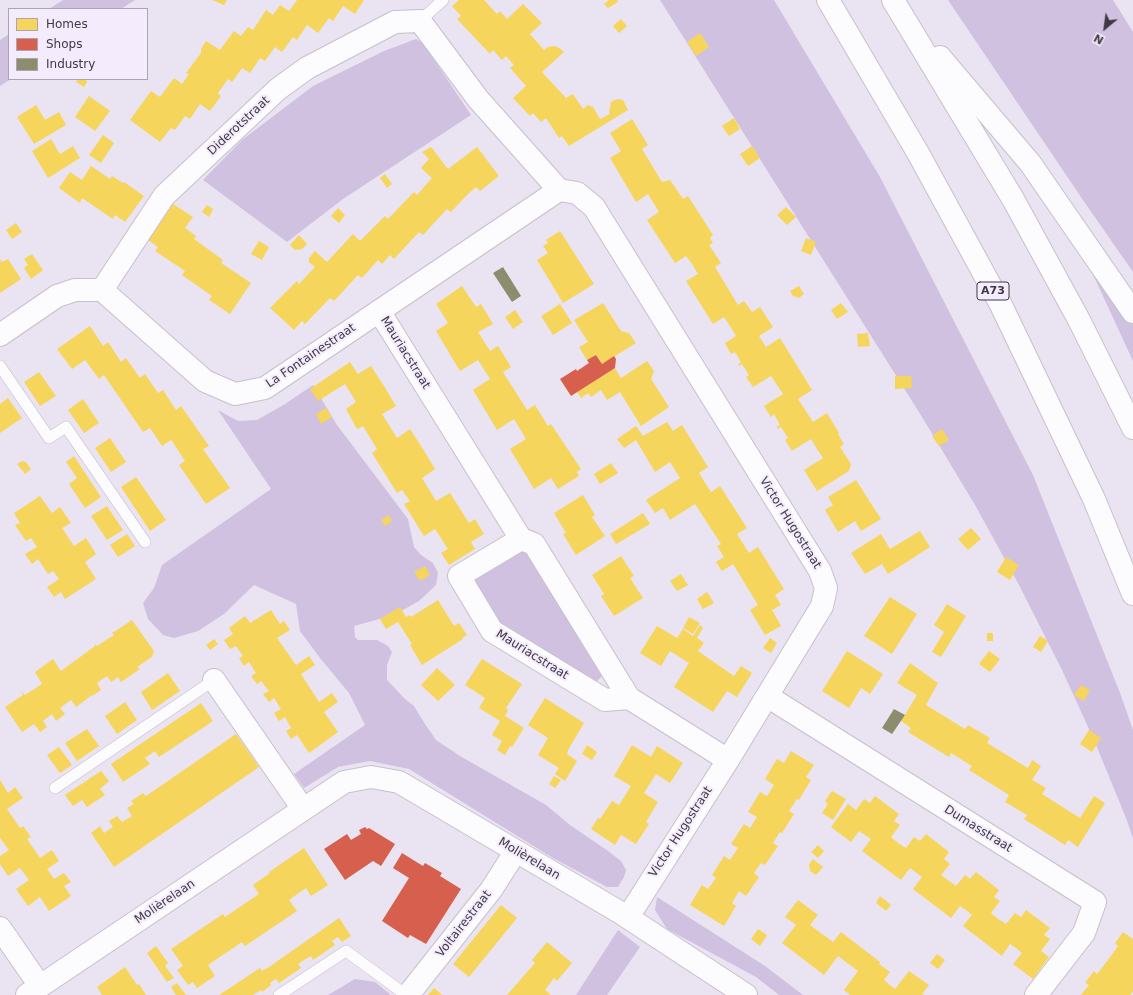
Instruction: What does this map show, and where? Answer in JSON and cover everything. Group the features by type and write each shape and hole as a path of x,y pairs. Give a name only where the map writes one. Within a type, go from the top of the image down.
{"main road":[{"name":"A73","path":"828,0 918,153 1001,305 1094,499 1133,594"},
{"path":"895,3 1030,163 1133,312"},
{"path":"895,3 1013,200 1080,320 1133,428"},
{"path":"420,21 478,99 559,190"},
{"name":"Diderotstraat","path":"102,290 164,196 278,90 307,68 395,22 420,21"},
{"name":"La Fontainestraat","path":"102,290 205,381 235,394 265,388 559,190"},
{"name":"Victor Hugostraat","path":"559,190 577,193 594,207 820,571 826,588 822,606 728,760 628,917"},
{"path":"0,335 57,296 75,290 102,290"},
{"name":"Mauriacstraat","path":"379,311 521,538 534,544 629,698 728,760"},
{"name":"Mauriacstraat","path":"521,538 459,576 492,631 605,700 629,698"},
{"path":"214,680 303,809"},
{"name":"Dumasstraat","path":"767,696 1095,902 1084,932 1036,995"},
{"name":"Molièrelaan","path":"33,991 344,782 371,777 399,782 628,917 746,995"},
{"name":"Voltairestraat","path":"407,995 491,890 516,851"},
{"path":"0,928 33,991"}],"lane":[{"path":"420,21 443,0"},
{"path":"0,366 49,438 66,427 145,542"},
{"path":"55,788 214,680"},
{"path":"279,995 346,951 407,995"}],"shaded area":[{"path":"63,0 135,0 123,8 51,8"},
{"path":"660,0 774,0 880,177 1033,475 1120,693 1133,730 1133,838 1094,740 1062,670 1019,585 975,505 922,417"},
{"path":"948,0 1113,0 1133,32 1133,272 1085,203"},
{"path":"8,35 8,80 9,80 0,86 0,40"},
{"path":"416,39 423,43 471,115 343,199 287,242 203,180 242,140 313,86 384,51"},
{"path":"1085,257 1133,325 1133,361"},
{"path":"313,385 337,425 408,519 414,547 421,555 433,563 438,573 436,585 419,601 394,615 354,626 355,637 358,640 377,640 388,646 392,652 387,665 387,680 405,699 414,706 436,740 460,756 546,805 570,825 621,861 626,870 618,887 607,887 553,858 409,769 370,761 338,767 304,788 294,774 365,725 349,693 300,631 296,604 254,585 224,614 198,631 174,638 163,635 148,619 143,603 154,588 162,565 271,489 218,410 238,421 257,420 285,404"},
{"path":"526,545 604,674 594,684 499,624 470,578"},
{"path":"657,897 765,966 803,995 779,995 756,977 667,929 655,910"},
{"path":"618,930 640,947 607,995 576,995"},
{"path":"355,979 375,982 390,994 328,995"}],"building: Homes":[{"path":"212,0 227,0 224,5"},
{"path":"297,0 364,0 355,14 343,6 333,21 329,18 318,33 307,25 297,40 293,37 282,52 275,47 265,61 260,58 250,73 242,68 232,82 228,79 218,93 221,96 210,111 200,104 190,119 185,116 175,130 171,128 160,142 130,120 151,91 160,97 174,78 182,84 189,74 186,73 201,53 201,49 206,41 220,50 234,31 241,36 248,27 253,30 266,10 273,15 280,5 289,11"},
{"path":"459,0 484,0 497,14 500,11 507,19 523,4 542,23 530,34 544,50 548,47 555,46 564,52 542,72 566,98 573,94 583,109 588,105 593,107 600,119 610,114 611,102 617,99 623,100 628,110 569,146 562,136 559,138 546,118 541,122 533,113 530,116 513,98 526,86 510,68 514,65 506,56 502,60 493,50 490,54 457,19 461,16 452,6"},
{"path":"609,0 617,0 618,2 608,8 604,4"},
{"path":"621,19 627,26 619,33 613,26"},
{"path":"700,33 709,47 696,56 687,42"},
{"path":"77,80 86,80 87,82 84,87 76,82"},
{"path":"89,96 110,111 95,131 75,117"},
{"path":"36,105 45,120 59,112 66,125 34,144 17,117"},
{"path":"734,118 740,129 729,136 722,126"},
{"path":"632,119 648,145 642,149 662,182 670,180 683,199 688,196 713,235 710,238 713,243 709,245 721,263 715,267 738,305 744,301 752,312 760,307 773,327 759,336 766,347 780,338 812,390 798,399 813,422 827,413 839,433 838,434 844,444 840,447 851,464 849,471 817,491 804,470 823,458 811,439 792,451 785,440 788,438 781,427 778,429 777,427 780,425 774,414 771,417 764,406 783,394 771,376 753,387 746,377 749,375 742,364 739,366 738,365 741,362 735,352 731,354 725,343 736,336 730,326 724,317 713,324 686,281 698,274 692,264 686,256 675,263 647,220 659,212 648,194 636,202 610,158 621,151 610,133"},
{"path":"103,135 114,143 101,163 89,155"},
{"path":"51,139 60,154 73,146 80,158 48,178 32,151"},
{"path":"752,146 760,158 748,166 740,154"},
{"path":"431,147 448,169 477,147 499,176 480,191 476,187 451,212 447,209 423,235 419,232 394,259 390,255 382,264 378,260 362,278 358,275 334,301 330,298 305,324 302,321 294,330 270,308 297,281 299,284 315,267 309,262 309,258 315,251 327,262 353,234 360,241 385,216 388,219 414,192 417,195 432,178 421,168 429,159 422,152"},
{"path":"91,166 110,179 112,176 123,183 124,182 144,196 125,222 115,215 113,219 82,198 80,203 59,188 70,172 82,180"},
{"path":"385,174 392,184 387,188 380,178"},
{"path":"173,204 193,217 185,228 196,236 194,239 223,260 221,263 251,283 230,314 209,300 212,296 182,275 185,271 155,251 158,247 148,240"},
{"path":"207,205 213,209 209,217 202,212"},
{"path":"786,207 796,217 787,225 777,215"},
{"path":"338,208 345,215 339,223 331,216"},
{"path":"16,223 22,232 12,239 6,230"},
{"path":"560,231 594,284 563,303 537,260 548,253 543,246 548,243 546,240"},
{"path":"299,235 307,244 302,249 295,250 290,245"},
{"path":"806,238 816,242 811,255 801,251"},
{"path":"259,241 269,247 262,260 251,254"},
{"path":"32,254 43,270 31,279 24,268 28,265 24,259"},
{"path":"0,259 2,262 8,259 21,279 0,293"},
{"path":"462,286 476,307 481,304 493,324 478,332 490,351 498,346 511,367 503,372 527,410 535,405 548,426 551,424 581,469 577,472 579,476 558,489 551,478 534,489 510,449 526,439 514,419 497,430 473,390 490,379 478,360 460,371 436,331 448,323 436,304"},
{"path":"799,286 804,294 799,298 793,296 790,291"},
{"path":"603,303 621,331 629,333 636,343 602,364 596,355 587,360 579,347 588,342 574,320"},
{"path":"841,303 848,312 837,319 831,310"},
{"path":"560,304 572,323 553,335 541,316"},
{"path":"515,310 523,322 513,329 505,317"},
{"path":"90,326 103,346 108,342 121,362 126,358 140,378 145,374 158,393 163,390 176,410 181,406 209,446 203,449 230,488 206,504 179,465 185,461 172,441 171,440 162,446 150,428 143,432 104,375 99,379 85,360 72,369 57,349"},
{"path":"868,333 870,346 858,347 857,334"},
{"path":"647,361 654,371 651,379 669,407 641,426 620,392 607,400 601,390 591,397 588,393 581,398 577,392 615,368 621,378"},
{"path":"350,362 358,374 371,366 396,406 382,414 397,438 410,429 423,449 435,469 422,478 436,501 450,493 469,523 475,519 484,534 471,542 475,549 449,565 441,553 448,549 435,529 424,536 404,504 410,501 402,490 397,493 372,453 377,449 363,426 357,429 346,409 356,402 345,384 318,401 310,389"},
{"path":"39,372 56,396 40,406 24,382"},
{"path":"895,376 911,376 912,388 895,389"},
{"path":"8,398 22,418 0,433 0,404"},
{"path":"83,399 99,423 84,433 68,410"},
{"path":"326,408 332,417 321,424 316,414"},
{"path":"667,422 673,431 682,425 708,467 699,473 711,492 720,486 747,528 737,534 749,553 758,547 784,589 775,595 781,605 772,610 781,626 765,635 750,610 758,605 733,564 722,571 716,562 724,557 717,546 721,544 695,504 670,520 663,508 655,513 646,500 680,478 670,462 655,472 636,440 624,448 617,439 636,426 643,436"},
{"path":"942,429 949,440 939,446 932,436"},
{"path":"110,438 126,462 111,472 95,448"},
{"path":"74,456 101,497 85,508 69,484 77,478 66,462"},
{"path":"22,461 26,462 31,469 25,474 17,464"},
{"path":"611,463 618,473 600,484 594,474"},
{"path":"136,477 166,520 150,531 121,487"},
{"path":"856,480 881,519 861,531 855,521 838,532 825,510 833,505 828,497"},
{"path":"583,495 595,515 592,517 605,536 576,555 563,534 566,533 554,513"},
{"path":"40,496 52,513 60,507 71,523 62,528 74,546 86,538 96,554 85,562 96,579 65,599 61,592 54,597 47,587 59,579 53,571 48,574 38,559 32,564 25,554 37,547 31,538 26,541 15,525 20,523 14,513"},
{"path":"107,506 123,530 107,540 91,516"},
{"path":"643,513 650,524 616,544 610,534"},
{"path":"389,515 392,521 385,526 381,520"},
{"path":"971,528 981,539 968,550 958,539"},
{"path":"920,531 930,547 888,574 882,564 865,574 851,553 881,534 890,549"},
{"path":"127,534 135,546 118,557 110,545"},
{"path":"621,556 634,576 630,578 643,598 614,616 601,596 604,594 592,575"},
{"path":"1006,557 1019,565 1010,580 997,572"},
{"path":"425,566 430,575 420,581 414,572"},
{"path":"681,574 688,585 677,591 670,581"},
{"path":"707,592 714,603 703,609 697,599"},
{"path":"890,597 917,614 892,654 864,636"},
{"path":"438,600 454,626 459,623 467,635 422,665 410,645 412,644 398,622 386,629 380,619 400,607 406,617 410,615 411,617"},
{"path":"947,604 966,616 941,657 932,652 944,632 934,625"},
{"path":"271,610 280,624 284,621 290,630 277,638 296,665 309,656 315,665 301,674 319,702 332,693 338,702 324,712 338,732 309,753 297,735 291,739 286,731 291,728 285,717 279,721 274,713 281,709 274,698 269,702 263,694 269,691 261,681 257,684 251,676 256,673 249,662 244,666 239,658 243,656 236,646 230,649 224,640 233,634 229,628 245,616 250,623"},
{"path":"689,617 700,623 693,634 683,628"},
{"path":"132,620 154,651 152,657 137,667 140,669 121,682 118,677 111,682 107,676 97,683 101,690 76,707 71,700 60,708 65,714 56,721 52,714 43,721 47,727 40,732 34,724 22,732 5,707 23,695 21,691 25,695 42,684 35,672 53,659 61,671 95,646 95,644 97,646 114,635 112,632"},
{"path":"700,625 703,628 697,638 704,643 698,651 734,676 741,666 752,673 737,697 727,691 713,712 674,687 689,663 670,651 661,666 640,653 657,626 677,638 683,629 693,636"},
{"path":"987,633 993,633 993,641 987,641"},
{"path":"1040,636 1048,641 1041,652 1033,647"},
{"path":"770,638 777,643 771,653 763,648"},
{"path":"214,639 218,644 210,650 206,645"},
{"path":"847,651 883,674 870,694 861,688 849,708 822,691"},
{"path":"989,651 1000,659 990,672 979,664"},
{"path":"482,659 522,684 506,708 508,710 505,716 524,728 505,755 497,750 502,741 492,735 500,721 479,708 485,698 465,685"},
{"path":"910,663 938,683 926,705 965,729 968,725 990,738 987,743 1028,768 1032,760 1041,766 1032,780 1046,788 1042,794 1080,818 1094,796 1105,803 1078,847 1068,840 1065,845 1024,819 1027,815 1005,802 1009,795 969,770 972,766 951,753 949,757 908,732 911,728 901,721 917,695 897,683"},
{"path":"437,668 455,685 438,701 421,685"},
{"path":"168,673 180,691 152,710 141,692"},
{"path":"1081,685 1090,690 1084,701 1074,695"},
{"path":"545,698 584,723 568,750 567,754 577,761 565,781 555,774 559,768 538,755 548,738 528,725"},
{"path":"125,702 137,720 117,734 105,716"},
{"path":"201,703 213,721 159,757 155,751 145,758 150,764 123,782 111,764"},
{"path":"87,729 99,746 77,761 65,743"},
{"path":"1089,730 1101,738 1092,752 1080,744"},
{"path":"236,734 259,767 114,867 91,833 100,826 104,833 113,827 109,821 117,816 122,822 132,816 127,808 134,804 131,801 143,793 146,796"},
{"path":"587,745 597,752 592,760 582,754"},
{"path":"632,745 651,757 657,746 683,763 670,783 656,774 644,793 658,802 646,822 649,824 636,844 621,835 615,845 591,829 612,801 619,805 631,786 614,776"},
{"path":"59,747 72,765 60,773 47,755"},
{"path":"791,751 814,765 806,777 811,780 799,800 797,799 789,811 794,814 782,833 780,832 773,843 778,846 765,865 761,863 754,873 759,877 746,896 739,891 732,903 736,906 724,926 690,905 702,885 708,889 716,878 712,875 724,856 730,860 738,848 731,844 744,824 750,828 757,817 748,812 760,792 767,796 774,785 765,779 777,759 784,763"},
{"path":"101,771 109,781 100,789 105,795 87,807 82,800 73,806 65,795"},
{"path":"554,776 561,780 555,788 549,784"},
{"path":"0,780 8,793 15,787 23,798 7,809 20,828 23,826 31,837 27,839 40,858 52,850 59,861 47,869 54,879 64,873 71,882 64,886 71,896 49,911 40,897 28,906 16,889 29,880 20,868 8,876 0,864 0,856 9,850 0,838"},
{"path":"832,791 846,799 833,820 822,813 828,804 825,801"},
{"path":"875,796 899,814 894,821 900,825 891,837 898,843 906,848 914,837 920,841 926,834 949,852 944,859 950,864 941,875 956,886 965,875 970,879 976,872 999,890 994,897 1000,901 991,913 998,919 1006,924 1015,913 1021,917 1026,910 1050,928 1044,935 1050,939 1041,951 1049,957 1033,979 1013,964 1022,953 1016,948 1010,944 1002,956 963,926 972,915 966,910 960,906 951,918 913,889 922,877 910,868 901,880 862,851 871,839 859,831 851,842 831,827 848,804 856,810 864,799 870,803"},
{"path":"818,845 824,851 818,858 811,852"},
{"path":"304,848 328,885 311,896 306,888 289,900 297,911 245,946 242,942 208,965 215,976 197,988 193,982 188,985 177,970 183,966 171,949 223,914 225,917 259,894 253,885"},
{"path":"813,859 823,867 816,875 810,871 809,864"},
{"path":"880,896 891,905 886,911 876,903"},
{"path":"798,900 818,915 810,925 833,942 841,932 880,962 879,964 890,972 884,980 895,989 909,971 929,985 922,994 925,995 850,995 844,990 858,971 838,956 824,975 782,943 796,925 785,917"},
{"path":"501,905 517,918 469,977 453,964"},
{"path":"339,918 351,936 342,942 338,937 332,941 335,945 313,960 311,956 298,964 301,968 279,983 276,979 262,992 261,990 253,995 219,995 260,968 262,971 269,967"},
{"path":"758,929 767,935 760,946 751,939"},
{"path":"1123,932 1133,939 1133,992 1130,995 1081,995 1089,985 1085,983 1094,971 1097,974 1118,946 1115,943"},
{"path":"547,942 572,963 557,981 554,978 545,990 551,995 507,995 535,963 532,960"},
{"path":"156,946 168,963 165,966 174,978 167,982 147,953"},
{"path":"937,954 945,960 938,969 930,963"},
{"path":"125,967 146,995 102,995 97,987"},
{"path":"177,983 186,995 176,995 171,987"},
{"path":"434,988 442,995 428,995"}],"building: Shops":[{"path":"596,355 602,364 614,356 616,359 615,368 571,396 560,379 576,369 577,371 589,363 587,360"},
{"path":"365,827 395,844 381,866 373,861 345,880 324,849 347,834 351,840 361,834 359,830"},
{"path":"402,853 423,866 425,863 442,873 440,876 461,889 426,944 410,935 408,938 382,921 409,878 393,868"}],"building: Industry":[{"path":"503,267 521,296 512,302 493,273"},
{"path":"894,709 905,715 892,734 882,728"}]}
